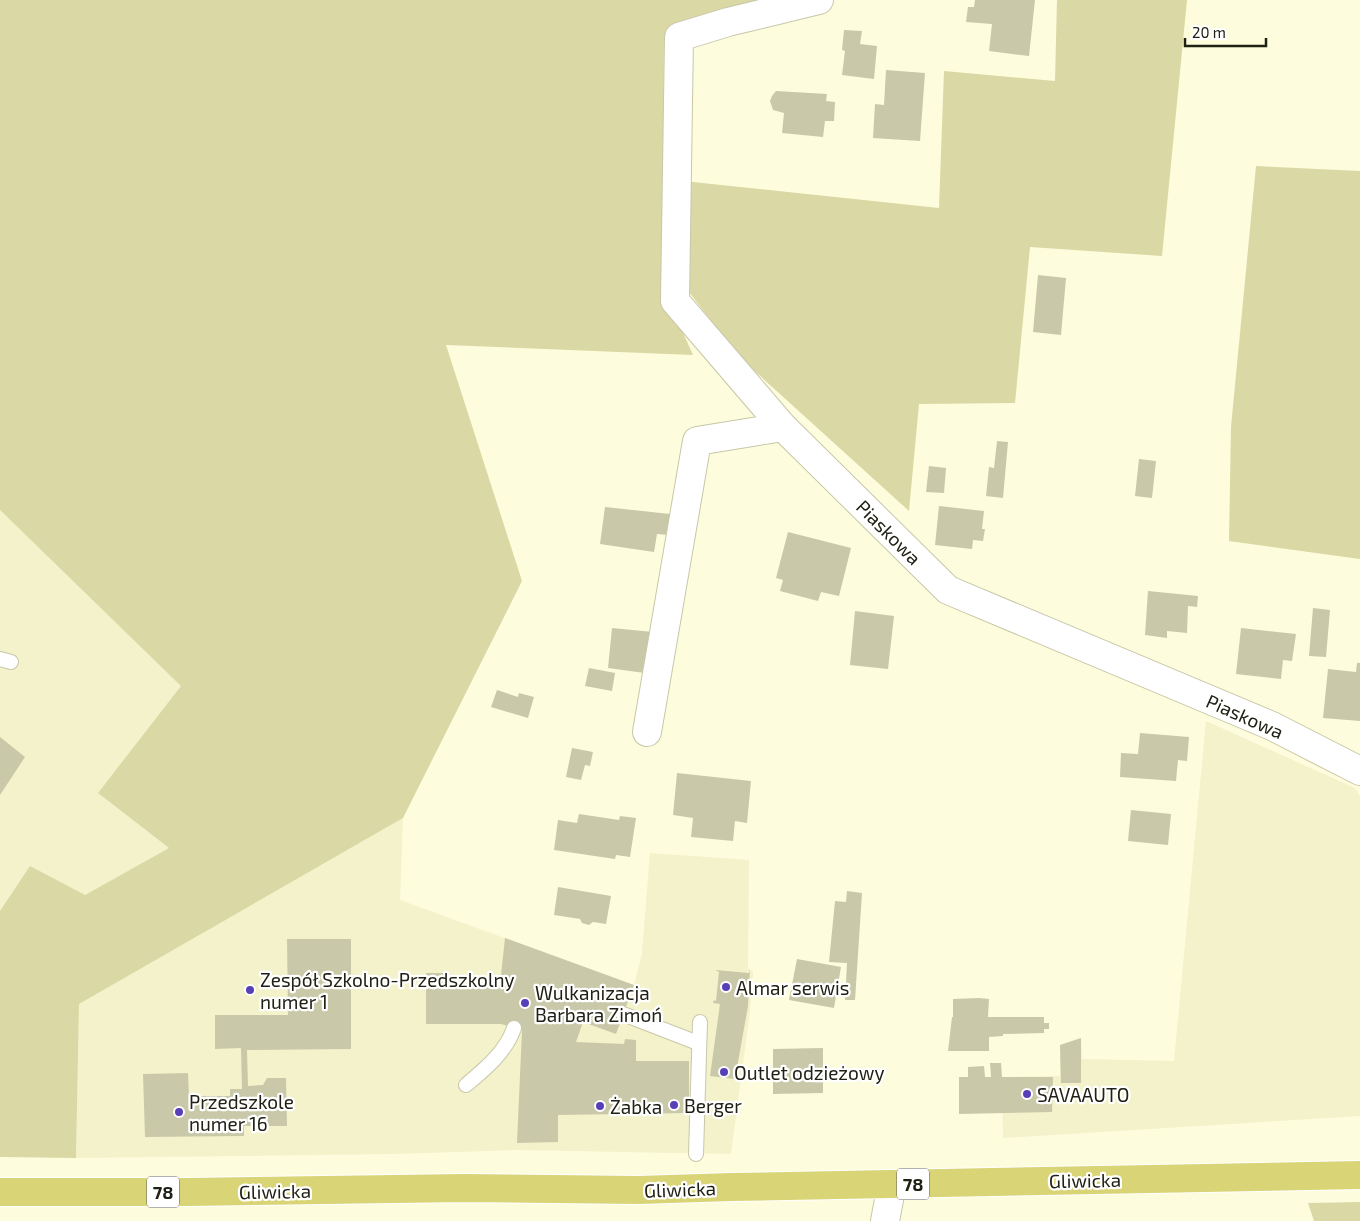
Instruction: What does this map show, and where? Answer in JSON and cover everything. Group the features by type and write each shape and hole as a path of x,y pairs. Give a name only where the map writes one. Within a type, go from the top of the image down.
{"main road":[{"name":"Gliwicka","path":"0,1192 186,1192 465,1188 639,1190 1360,1174"}],"street":[{"name":"Piaskowa","path":"819,0 728,22 679,37 675,302 783,427 948,590 1272,726 1360,771"},
{"path":"648,732 697,441 783,427"},
{"path":"885,1221 892,1184"}],"lane":[{"path":"623,1014 698,1043"},
{"path":"696,1154 700,1022"},
{"path":"466,1085 493,1061 511,1037 514,1028"}],"shaded area":[{"path":"0,0 771,0 664,37 662,286 693,355 446,345 522,581 403,818 79,1004 76,1158 0,1157 0,911 30,866 85,895 169,848 98,793 181,686 0,510"},
{"path":"1057,0 1187,0 1162,256 1030,247 1015,403 919,404 909,511 738,356 686,288 683,181 939,208 944,71 1055,81"},
{"path":"1256,166 1360,171 1360,559 1229,541 1231,427"},
{"path":"0,510 182,686 98,793 169,848 85,895 0,911"},
{"path":"1206,721 1355,788 1360,796 1360,1116 1003,1138 1002,1077 1060,1076 1060,1045 1081,1038 1082,1059 1174,1061"},
{"path":"403,818 400,900 634,985 642,953 650,853 749,860 748,968 753,972 750,1011 731,1154 517,1150 394,1154 76,1158 79,1004"},
{"path":"1360,1202 1360,1221 1314,1221 1308,1203"}],"building":[{"path":"975,0 1035,0 1029,56 989,51 992,24 966,22 968,7 974,7"},
{"path":"844,30 862,31 860,44 877,46 874,79 842,75 845,51 842,50"},
{"path":"886,70 925,73 920,141 873,138 875,104 884,105"},
{"path":"776,91 827,94 826,101 835,102 834,121 825,121 823,137 782,133 784,113 773,110 770,101"},
{"path":"1038,275 1066,278 1061,335 1033,332"},
{"path":"997,441 1008,442 1003,498 986,496 989,467 994,468"},
{"path":"1139,459 1156,461 1152,498 1135,496"},
{"path":"929,466 946,468 944,493 926,492"},
{"path":"939,506 984,511 982,529 985,529 983,541 973,540 972,549 935,545"},
{"path":"605,507 670,514 668,535 657,534 654,552 600,544"},
{"path":"788,532 851,548 839,596 821,592 818,601 780,591 783,580 776,578"},
{"path":"1148,591 1198,596 1197,607 1188,606 1187,633 1167,631 1167,638 1145,635"},
{"path":"1313,608 1330,610 1326,657 1309,656"},
{"path":"855,611 894,616 888,669 850,665"},
{"path":"612,628 653,632 652,674 608,668"},
{"path":"1241,628 1296,634 1292,661 1283,660 1281,679 1236,674"},
{"path":"1357,663 1360,663 1360,721 1323,718 1328,669 1356,672"},
{"path":"589,668 615,673 612,691 585,686"},
{"path":"497,690 518,697 519,693 534,697 528,718 491,707"},
{"path":"1140,733 1189,737 1187,761 1178,760 1176,781 1120,777 1121,753 1138,754"},
{"path":"0,737 25,757 0,795"},
{"path":"572,748 593,752 590,766 585,765 581,780 566,777"},
{"path":"677,773 751,781 747,823 735,821 733,841 691,837 693,818 673,815"},
{"path":"1131,810 1171,814 1168,845 1128,841"},
{"path":"579,814 619,820 620,816 636,818 630,857 616,855 615,859 554,850 558,820 577,823"},
{"path":"558,887 611,896 606,924 593,922 589,925 582,923 580,919 554,915"},
{"path":"847,891 862,893 855,1000 845,1000 847,963 829,962 835,901 846,902"},
{"path":"505,938 634,985 616,1034 583,1022 576,1042 624,1044 625,1039 636,1040 636,1061 689,1061 689,1113 558,1115 558,1142 517,1143 522,1030 501,1024 426,1024 426,973 447,973 448,983 500,984"},
{"path":"287,939 351,939 351,1049 247,1050 248,1086 263,1085 267,1078 286,1078 287,1126 244,1126 244,1136 145,1137 143,1074 188,1073 189,1096 230,1096 230,1089 242,1089 241,1048 215,1049 215,1015 288,1015"},
{"path":"797,959 841,967 834,1008 789,1000"},
{"path":"750,969 748,1006 735,1079 710,1076 720,1004 713,1003 714,1000 716,1001 719,972 715,970 749,973"},
{"path":"953,999 989,999 988,1017 1044,1017 1044,1023 1049,1023 1049,1029 1044,1029 1044,1033 1003,1034 1003,1036 989,1037 989,1051 948,1051 953,1017"},
{"path":"1081,1038 1081,1083 1061,1083 1060,1045"},
{"path":"823,1048 823,1093 773,1094 773,1049"},
{"path":"990,1063 1001,1063 1002,1077 1053,1077 1052,1112 959,1114 959,1077 968,1077 968,1067 984,1066 985,1077 991,1077"}],"place":[{"name":"Almar serwis","path":"726,987"},
{"name":"Zespół Szkolno-Przedszkolny numer 1","path":"250,990"},
{"name":"Wulkanizacja Barbara Zimoń","path":"525,1003"},
{"name":"Outlet odzieżowy","path":"724,1072"},
{"name":"SAVAAUTO","path":"1027,1094"},
{"name":"Berger","path":"674,1105"},
{"name":"Żabka","path":"600,1106"},
{"name":"Przedszkole numer 16","path":"179,1112"}]}
